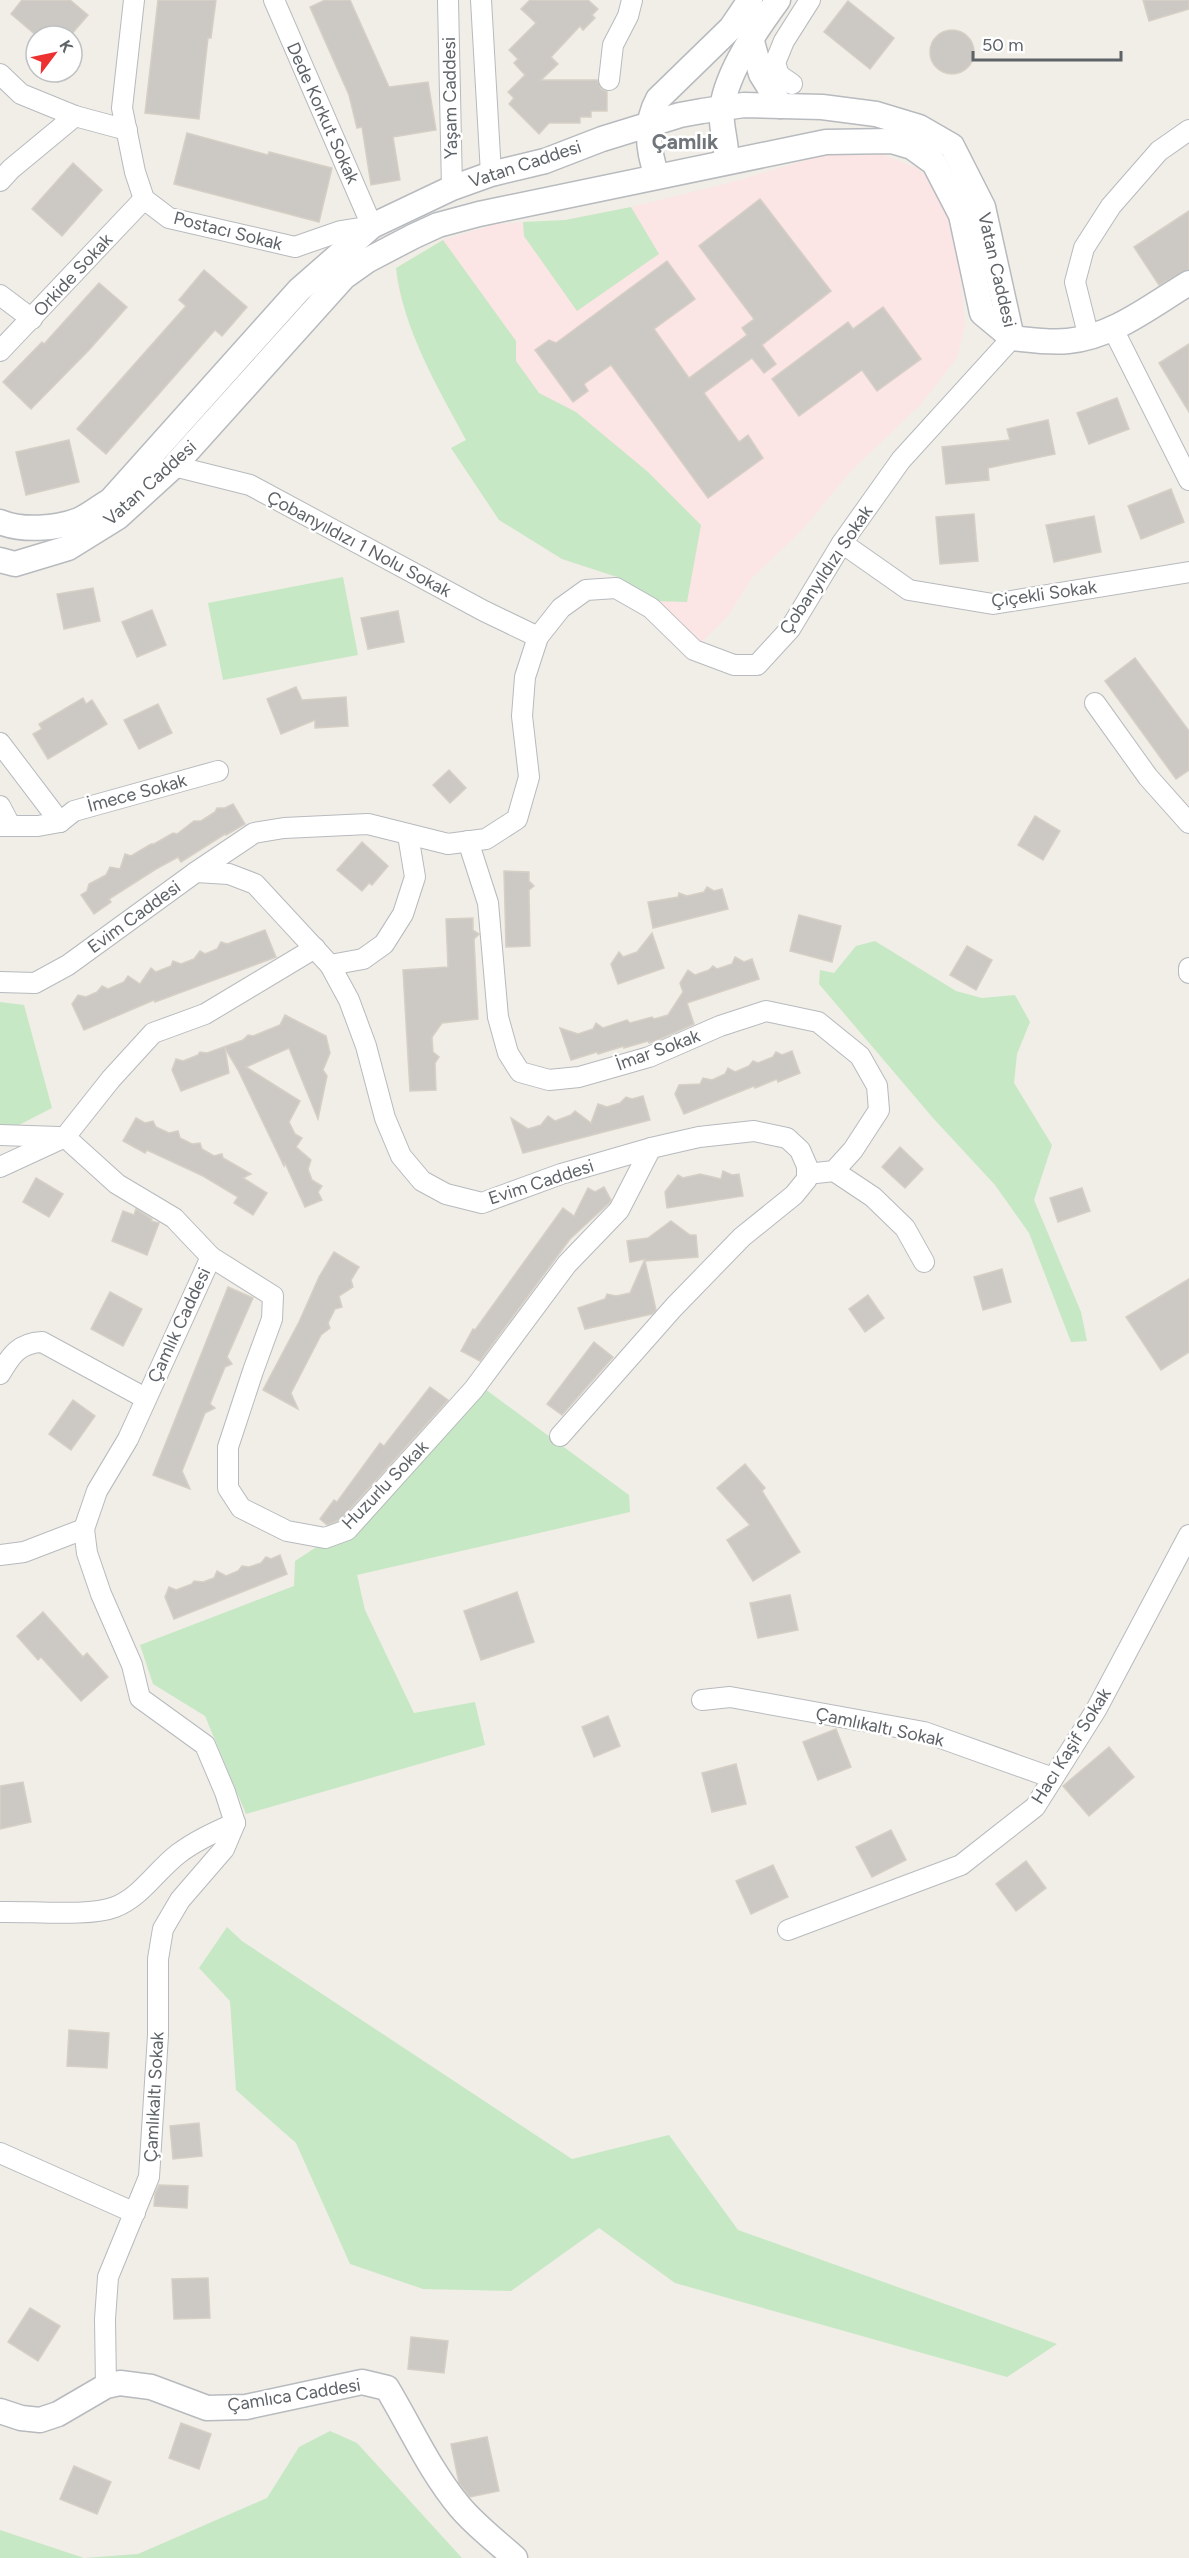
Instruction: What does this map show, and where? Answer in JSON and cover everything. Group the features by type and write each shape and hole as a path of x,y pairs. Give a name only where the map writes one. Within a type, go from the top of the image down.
{"street":[{"path":"134,0 122,108 135,172 144,199"},
{"name":"Dede Korkut Sokak","path":"274,0 372,226"},
{"path":"609,81 613,45 628,16 632,0"},
{"path":"657,176 647,141 658,99 731,27 750,0"},
{"path":"726,162 728,150 721,108 743,52 778,0"},
{"path":"792,84 779,75 775,63 784,41 810,0"},
{"name":"Yaşam Caddesi","path":"452,188 448,4 481,3 491,174"},
{"path":"751,38 761,74 781,106"},
{"path":"0,74 21,94 75,116 127,130"},
{"name":"Vatan Caddesi","path":"0,522 12,527 43,527 79,520 111,500 299,290 372,226 452,188 491,174 545,161 602,139 680,115 744,105 822,107 876,114 920,127 952,146 983,207 1012,338"},
{"path":"0,181 11,169 75,116"},
{"path":"1089,338 1075,282 1084,248 1111,206 1159,151 1189,130"},
{"name":"Vatan Caddesi","path":"0,560 15,564 68,548 118,517 174,466 344,277 368,261 392,246 438,225 558,196 826,142 892,141 912,147 934,163 961,215 982,312 1012,338"},
{"name":"Postacı Sokak","path":"144,199 169,218 295,247 342,231 372,226"},
{"name":"Orkide Sokak","path":"0,351 32,320 144,199"},
{"path":"1012,338 1052,342 1089,338 1113,329 1189,283"},
{"path":"0,295 32,320"},
{"path":"1113,329 1189,480"},
{"name":"Çobanyıldızı Sokak","path":"196,872 254,833 284,828 369,824 448,844 486,839 517,819 529,777 522,716 525,677 538,637 561,608 586,590 616,588 651,608 694,650 734,665 757,665 790,629 842,543 901,460 1012,338"},
{"name":"Çobanyıldızı 1 Nolu Sokak","path":"174,466 250,485 463,600 538,637"},
{"name":"Çiçekli Sokak","path":"842,543 909,590 993,604 1189,572"},
{"path":"1095,703 1148,777 1189,822"},
{"path":"0,743 60,822 38,826 5,825 0,806"},
{"name":"İmece Sokak","path":"60,822 74,811 218,771"},
{"path":"330,965 363,959 384,944 403,914 415,877 408,835"},
{"name":"İmar Sokak","path":"468,842 488,903 498,1017 507,1053 520,1072 549,1080 579,1077 649,1057 720,1026 766,1011 818,1022 860,1056 877,1086 879,1110 854,1150 834,1171"},
{"name":"Evim Caddesi","path":"0,982 35,983 69,965 196,872 229,874 255,884 330,965 350,1000 380,1091 385,1118 401,1156 422,1181 446,1194 482,1203 561,1174 651,1148 699,1137 754,1131 786,1138 800,1150 807,1166 807,1174"},
{"path":"0,1167 65,1137 111,1078 153,1033 205,1014 315,948"},
{"path":"1189,968 1189,973"},
{"path":"0,1135 65,1137"},
{"name":"Çamlık Caddesi","path":"65,1137 117,1184 174,1218 211,1257 128,1439 97,1491 84,1529 87,1553 101,1594 132,1665 140,1698 205,1745 235,1823"},
{"name":"Huzurlu Sokak","path":"211,1257 273,1296 273,1319 228,1447 228,1488 241,1508 287,1531 325,1538 347,1530 474,1389 567,1264 619,1210 651,1148"},
{"path":"560,1436 674,1307 742,1237 794,1195 807,1179 807,1174 834,1171 873,1197 905,1228 924,1262"},
{"path":"0,1374 14,1352 28,1343 42,1342 145,1398"},
{"path":"0,1556 24,1552 84,1529"},
{"name":"Hacı Kaşif Sokak","path":"788,1930 962,1865 1035,1807 1096,1710 1189,1535"},
{"name":"Çamlıkaltı Sokak","path":"702,1700 730,1697 924,1732 1053,1778"},
{"path":"0,1912 75,1912 112,1908 131,1900 178,1854 235,1823"},
{"name":"Çamlıkaltı Sokak","path":"106,2386 105,2319 108,2277 149,2177 158,2035 158,1959 163,1929 180,1900 224,1848 235,1823"},
{"path":"0,2153 135,2213"},
{"name":"Çamlıca Caddesi","path":"0,2411 21,2418 40,2420 58,2414 106,2386 120,2383 151,2387 207,2408 246,2407 362,2382 387,2388 414,2432 434,2471 461,2508 515,2558"}],"shaded area":[{"path":"881,154 919,169 938,188 955,224 965,326 957,358 920,405 851,471 803,529 751,579 729,615 701,643 655,601 618,577 562,559 499,520 451,448 466,440 428,369 398,290 396,268 443,240 496,224 565,220 631,207 729,183 824,155"}],"green space":[{"path":"631,207 659,254 577,311 524,236 523,222 565,220"},
{"path":"443,240 516,341 516,361 539,393 576,412 648,472 701,525 687,602 655,601 617,577 562,559 499,520 451,448 466,440 423,357 400,291 396,268"},
{"path":"343,577 358,655 223,680 208,603"},
{"path":"875,941 956,991 982,998 1015,995 1030,1022 1017,1054 1014,1083 1052,1145 1034,1200 1081,1312 1087,1341 1071,1342 1029,1233 995,1185 933,1118 819,984 820,970 834,973 856,946"},
{"path":"0,1002 24,1005 52,1108 17,1126 0,1126"},
{"path":"485,1389 629,1495 630,1512 357,1575 365,1610 414,1713 475,1702 485,1745 246,1814 205,1716 153,1684 140,1645 294,1586 295,1561 318,1546"},
{"path":"227,1927 242,1941 572,2159 669,2135 738,2230 1057,2344 1007,2377 675,2283 599,2228 511,2291 423,2289 350,2264 296,2143 236,2090 230,2001 199,1968"},
{"path":"330,2431 357,2443 462,2558 84,2558 138,2554 267,2498 299,2447"},
{"path":"0,2530 84,2558 0,2558"}],"building":[{"path":"22,0 70,0 88,15 80,24 24,25 11,14"},
{"path":"158,0 216,0 211,38 208,38 199,119 145,113"},
{"path":"325,0 350,0 389,87 428,82 436,130 393,137 400,180 371,185 362,127 357,128 349,95 310,7"},
{"path":"530,0 588,0 598,9 592,15 595,18 583,30 580,26 551,57 558,64 541,80 597,80 601,89 607,92 607,111 591,111 591,117 580,117 580,123 549,123 539,134 509,104 514,98 508,92 525,75 514,63 518,59 509,50 536,23 521,9"},
{"path":"1143,0 1189,0 1189,9 1149,21"},
{"path":"848,1 894,38 870,69 824,32"},
{"path":"952,30 968,36 974,52 968,68 952,74 936,68 930,52 936,36"},
{"path":"187,133 268,155 269,152 332,168 319,222 174,184"},
{"path":"73,163 102,190 62,236 32,209"},
{"path":"760,199 831,291 762,345 776,364 764,373 752,358 704,393 739,442 748,435 763,458 708,498 611,365 584,384 588,391 573,402 535,350 549,340 556,343 667,261 695,299 654,329 689,378 747,335 742,328 754,319 699,246"},
{"path":"1189,211 1189,269 1159,285 1134,247"},
{"path":"204,270 247,307 222,336 215,330 106,454 77,429 186,306 179,300"},
{"path":"99,283 127,307 31,409 3,382 42,342 44,344"},
{"path":"883,307 921,359 877,391 862,370 799,416 772,379 848,322 853,329"},
{"path":"1189,344 1189,412 1159,363"},
{"path":"1117,398 1129,429 1089,444 1077,413"},
{"path":"1048,420 1055,454 988,468 989,480 946,484 942,447 1010,440 1007,429"},
{"path":"69,440 79,482 26,495 16,452"},
{"path":"1171,489 1184,522 1141,539 1128,506"},
{"path":"974,514 978,561 940,564 936,517"},
{"path":"1094,516 1101,552 1054,562 1046,525"},
{"path":"93,588 100,621 64,629 57,594"},
{"path":"152,610 166,645 137,657 122,622"},
{"path":"398,611 404,642 368,649 361,618"},
{"path":"1135,658 1189,731 1189,770 1176,779 1105,681"},
{"path":"296,687 302,700 346,697 348,726 315,728 315,720 281,734 267,699"},
{"path":"83,698 86,704 92,700 107,724 48,759 33,734 42,729 39,724"},
{"path":"158,704 172,733 139,749 124,720"},
{"path":"449,770 466,788 450,803 433,785"},
{"path":"233,804 245,824 181,862 178,857 156,869 109,899 111,902 94,914 81,895 87,891 89,884 106,875 110,867 120,869 125,854 131,856 173,833 177,834 194,821 201,821 215,812 217,808 225,808"},
{"path":"1035,816 1060,831 1043,860 1018,845"},
{"path":"362,842 388,866 372,885 369,883 362,891 337,870"},
{"path":"504,871 529,872 529,881 534,886 529,890 530,946 506,947"},
{"path":"707,887 714,891 722,889 728,909 653,928 648,902 678,897 679,893 687,896 704,892"},
{"path":"799,915 841,926 832,962 790,951"},
{"path":"473,918 473,930 479,934 474,939 478,1019 442,1023 432,1037 433,1052 439,1057 435,1063 436,1090 410,1091 403,970 448,967 446,919"},
{"path":"265,930 276,957 155,1002 154,1000 84,1030 72,1004 78,995 86,997 97,992 102,986 108,989 124,982 128,976 140,984 151,968 156,972 171,966 173,961 181,964 194,959 200,951 205,954 217,949 221,942 227,944"},
{"path":"652,933 664,968 618,984 611,964 619,952 623,957 637,952"},
{"path":"967,946 992,960 976,990 950,975"},
{"path":"735,957 744,962 752,959 759,979 687,1003 694,1024 653,1042 648,1041 624,1048 624,1046 571,1060 560,1028 578,1034 593,1029 596,1023 603,1028 627,1020 630,1023 668,1015 683,992 680,983 688,970 695,975 713,966 717,969 732,964"},
{"path":"285,1015 326,1036 330,1053 323,1070 327,1076 318,1119 289,1048 246,1067 300,1101 289,1122 295,1134 302,1138 296,1147 311,1160 308,1169 312,1180 322,1186 318,1192 322,1200 305,1207 285,1163 284,1166 225,1048 229,1073 181,1091 172,1070 176,1059 183,1061 200,1052 207,1053 243,1040 248,1035 253,1036 280,1025"},
{"path":"792,1051 800,1073 778,1082 777,1079 755,1088 754,1086 684,1114 675,1094 679,1085 700,1084 703,1078 712,1080 725,1074 728,1068 735,1072 749,1066 753,1061 758,1063 773,1057 776,1052 782,1055"},
{"path":"643,1096 650,1120 523,1153 511,1118 528,1129 541,1125 548,1116 555,1121 575,1111 591,1123 598,1104 607,1107 620,1103 626,1097 632,1099"},
{"path":"136,1118 145,1123 153,1121 156,1127 169,1133 178,1131 180,1138 192,1144 200,1143 202,1149 214,1156 222,1154 223,1158 251,1174 243,1178 267,1193 253,1215 234,1203 238,1197 203,1176 147,1150 145,1153 123,1141"},
{"path":"900,1147 923,1169 905,1188 882,1167"},
{"path":"723,1171 732,1175 739,1174 743,1196 667,1208 665,1192 678,1175 683,1178 700,1174 721,1179"},
{"path":"36,1178 63,1194 49,1217 23,1202"},
{"path":"604,1187 611,1200 609,1203 570,1239 480,1361 461,1351 473,1329 475,1330 563,1208 574,1216 588,1188 595,1192"},
{"path":"1082,1188 1090,1211 1058,1222 1050,1198"},
{"path":"136,1209 152,1219 151,1221 159,1223 147,1255 112,1241 123,1211 134,1215"},
{"path":"671,1221 690,1235 696,1235 698,1257 645,1261 656,1310 652,1314 585,1329 578,1308 605,1299 607,1294 616,1296 630,1293 645,1259 630,1262 627,1241 648,1238"},
{"path":"334,1252 359,1267 351,1280 353,1287 339,1296 342,1307 335,1309 328,1323 330,1328 321,1335 291,1393 298,1409 263,1390 299,1322 319,1277"},
{"path":"1002,1269 1011,1302 983,1310 974,1277"},
{"path":"1189,1279 1189,1352 1161,1370 1126,1317"},
{"path":"228,1287 253,1298 227,1357 232,1364 225,1367 210,1404 215,1408 205,1413 182,1471 190,1489 153,1475"},
{"path":"110,1292 142,1309 123,1346 91,1329"},
{"path":"868,1295 884,1318 865,1332 849,1309"},
{"path":"594,1342 613,1357 562,1415 547,1404"},
{"path":"430,1387 448,1400 340,1520 327,1525 320,1519 334,1500 337,1502 380,1443 384,1446"},
{"path":"73,1400 95,1416 71,1450 49,1434"},
{"path":"745,1464 765,1488 762,1491 800,1552 753,1581 727,1540 750,1525 717,1488"},
{"path":"280,1555 287,1574 174,1619 165,1597 169,1587 176,1590 194,1581 203,1582 214,1578 217,1571 226,1576 238,1571 242,1566 249,1567 261,1563 266,1557 271,1559"},
{"path":"517,1592 534,1642 481,1660 464,1611"},
{"path":"790,1595 798,1630 758,1638 750,1603"},
{"path":"43,1612 83,1657 87,1653 108,1677 81,1701 41,1657 38,1660 17,1636"},
{"path":"608,1716 620,1746 594,1757 582,1727"},
{"path":"836,1729 851,1767 818,1780 803,1742"},
{"path":"1109,1747 1134,1777 1089,1816 1063,1786"},
{"path":"736,1764 746,1804 712,1812 702,1773"},
{"path":"23,1782 31,1822 0,1829 0,1786"},
{"path":"891,1830 906,1860 872,1877 856,1847"},
{"path":"1026,1861 1046,1888 1016,1911 996,1884"},
{"path":"773,1865 788,1897 751,1914 736,1881"},
{"path":"69,2030 109,2033 107,2068 67,2066"},
{"path":"199,2123 202,2156 173,2159 170,2126"},
{"path":"159,2185 188,2186 187,2208 154,2206 155,2194"},
{"path":"208,2278 210,2318 174,2319 172,2279"},
{"path":"30,2308 60,2326 38,2361 8,2342"},
{"path":"411,2337 448,2341 444,2373 408,2369"},
{"path":"181,2423 211,2434 199,2469 169,2458"},
{"path":"487,2437 499,2491 470,2497 459,2483 451,2444"},
{"path":"74,2466 111,2482 97,2514 60,2499"}],"district":[{"name":"Çamlık","path":"685,142"}]}
